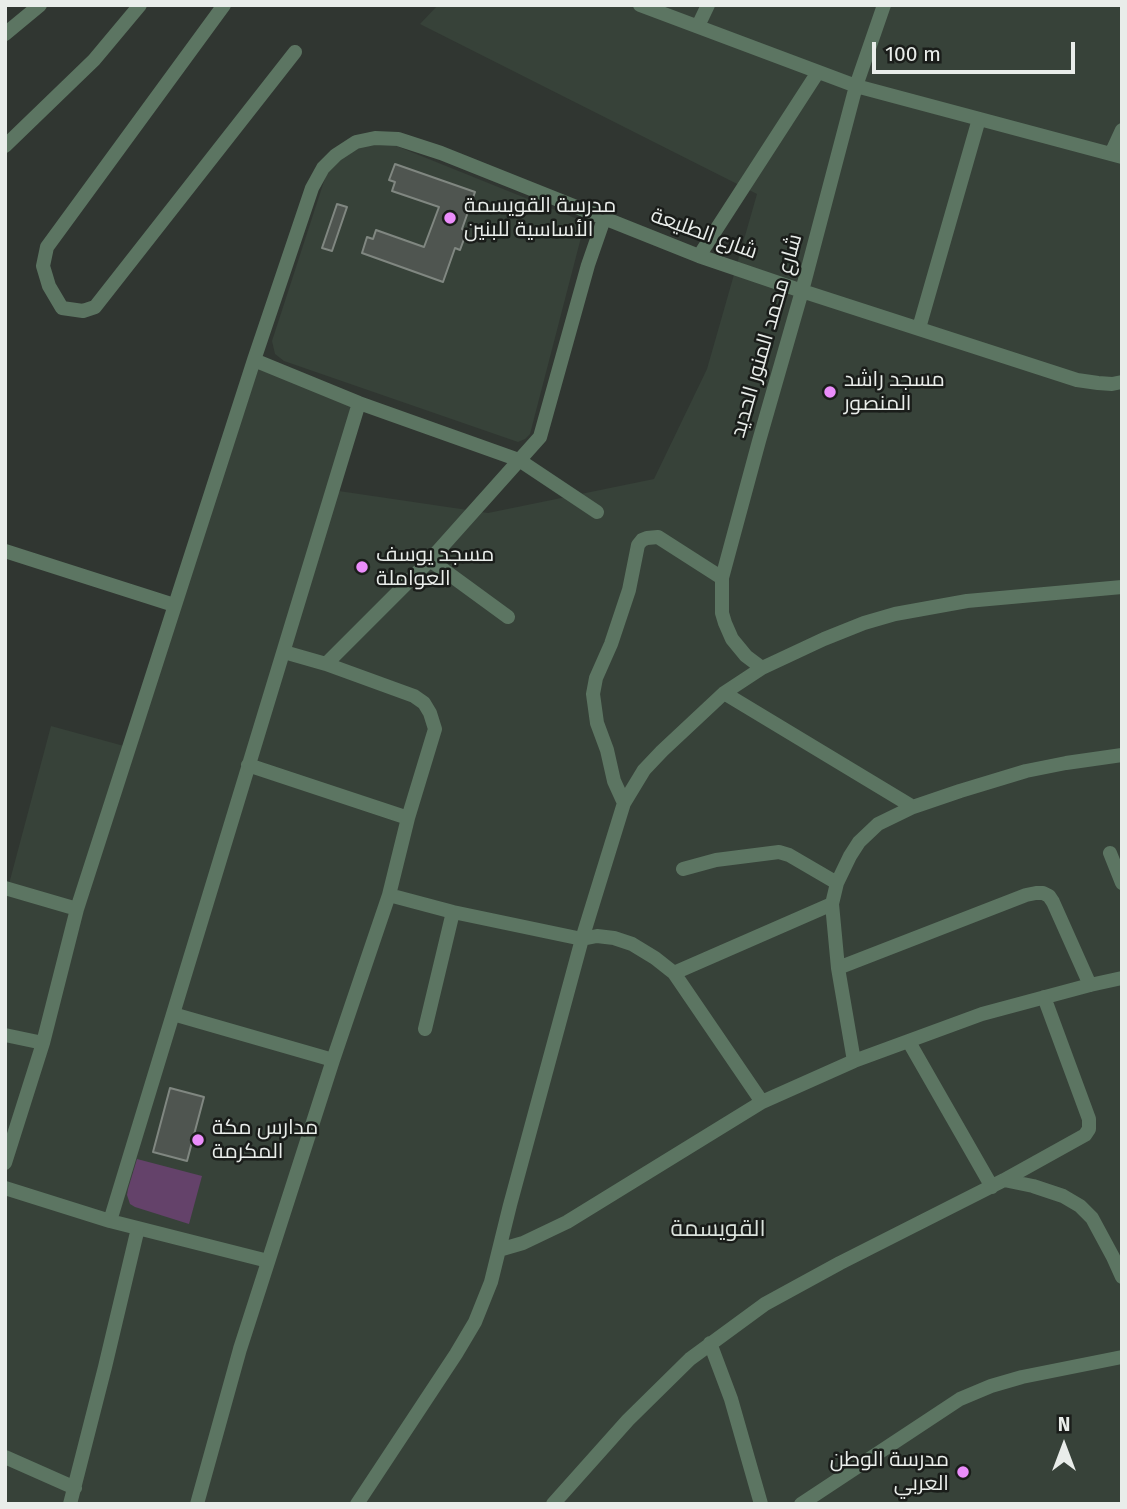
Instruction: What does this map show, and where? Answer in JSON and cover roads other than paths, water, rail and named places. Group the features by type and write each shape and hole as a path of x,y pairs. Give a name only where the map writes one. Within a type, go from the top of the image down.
{"street":[{"path":"5,34 40,5"},
{"path":"5,146 94,60 140,5"},
{"path":"224,5 47,247 43,266 49,286 62,308 83,311 95,307 295,52"},
{"path":"640,5 856,86 1117,156 1122,130"},
{"path":"698,26 708,5"},
{"name":"شارع محمد المنور الحديد","path":"762,668 746,656 732,639 722,613 722,578 856,86 881,7"},
{"path":"698,256 818,72"},
{"path":"919,328 979,119"},
{"name":"شارع الطليعة","path":"254,360 312,188 323,168 336,155 356,142 375,138 398,139 441,153 698,256 802,291 1077,380 1112,384 1122,382"},
{"path":"326,664 430,560 540,437 588,265 604,219"},
{"path":"5,1163 43,1043 77,909 254,360 359,403 519,460 597,512"},
{"path":"110,1221 359,403"},
{"path":"624,803 614,781 597,723 593,694 596,678 611,644 629,590 638,545 647,538 658,537 722,578"},
{"path":"5,551 174,605"},
{"path":"430,560 508,617"},
{"path":"357,1504 456,1354 475,1322 491,1282 582,939 624,803 644,770 724,693 762,668 824,639 895,614 967,601 1122,587"},
{"path":"197,1504 240,1349 389,895 408,818 435,729 424,703 414,696 284,652"},
{"path":"724,693 913,807"},
{"path":"854,1061 838,968 832,904 837,883 859,842 878,824 913,807 960,791 1026,771 1122,755"},
{"path":"248,765 408,818"},
{"path":"683,869 716,860 779,852 837,883"},
{"path":"1110,853 1122,883"},
{"path":"5,888 77,909"},
{"path":"838,968 1026,895 1043,893 1053,902 1090,985"},
{"path":"389,895 453,912 582,939 597,936 632,944 674,973 762,1101"},
{"path":"674,973 832,904"},
{"path":"425,1029 453,912"},
{"path":"499,1250 545,1234 567,1222 762,1101 854,1061 982,1014 1122,978"},
{"path":"553,1504 628,1420 690,1359 765,1304 1085,1135 1089,1119 1044,997"},
{"path":"173,1014 333,1060"},
{"path":"5,1035 43,1043"},
{"path":"909,1042 998,1183"},
{"path":"998,1183 1033,1186 1080,1206 1092,1218 1122,1276"},
{"path":"5,1188 110,1221 268,1261"},
{"path":"70,1504 138,1228"},
{"path":"710,1343 731,1399 761,1504"},
{"path":"801,1504 960,1399 1022,1377 1122,1357"},
{"path":"5,1457 75,1488"}],"place":[{"name":"مدرسة القويسمة الأساسية للبنين","path":"450,218"},
{"name":"مسجد راشد المنصور","path":"830,392"},
{"name":"مسجد يوسف العواملة","path":"362,567"},
{"name":"مدارس مكة المكرمة","path":"198,1140"},
{"name":"مدرسة الوطن العربي","path":"963,1472"}],"district":[{"name":"القويسمة","path":"718,1230"}]}
